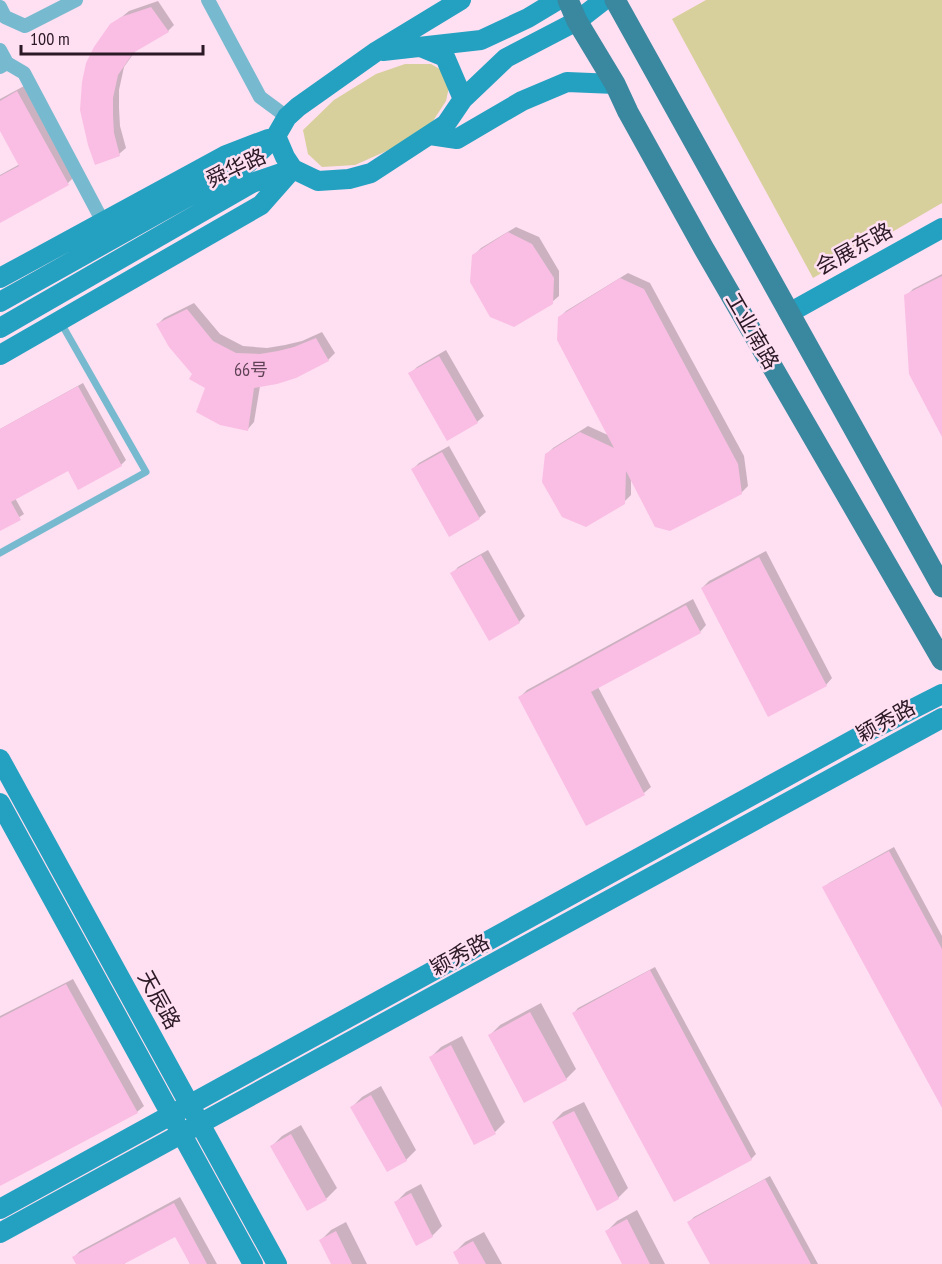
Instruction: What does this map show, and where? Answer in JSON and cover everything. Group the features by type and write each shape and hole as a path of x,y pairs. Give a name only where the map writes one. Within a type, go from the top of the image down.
{"main road":[{"path":"377,51 461,0"},
{"name":"舜华路","path":"0,302 248,163 276,136 287,117 298,106 377,51 481,40 528,18 558,0"},
{"name":"工业南路","path":"568,0 577,21 615,84 628,112 703,247 942,660"},
{"name":"舜华路","path":"0,328 252,183 293,169 318,181 349,179 371,172 446,124 463,99 506,58 577,21 604,0"},
{"name":"工业南路","path":"615,0 942,587"},
{"path":"421,47 445,57 463,99"},
{"path":"430,135 457,139 522,101 567,82 615,84"},
{"path":"0,278 226,155 276,136 293,169 261,205 0,355"},
{"name":"会展东路","path":"789,313 942,228"},
{"name":"颖秀路","path":"0,1209 873,729 942,694"},
{"name":"颖秀路","path":"0,1233 942,718"},
{"name":"天辰路","path":"0,759 277,1264"},
{"path":"0,803 253,1264"}],"street":[{"path":"0,7 5,17 25,26 76,0"},
{"path":"208,0 260,97 287,117"},
{"path":"0,50 3,65 24,73 103,222"}],"lane":[{"path":"0,553 146,472 60,321"}],"shaded area":[{"path":"706,0 942,0 942,203 813,278 672,19"},
{"path":"405,64 431,64 445,72 449,87 446,101 431,124 391,149 355,165 322,167 308,154 303,130 334,100 376,74"}],"building":[{"path":"151,7 169,32 133,53 118,75 113,98 113,116 114,133 120,156 95,165 80,110 86,63 110,24 121,17"},
{"path":"17,91 69,185 0,223 0,176 19,166 0,131 0,101"},
{"path":"508,232 532,244 554,278 553,304 514,327 490,317 470,282 472,255"},
{"path":"942,276 942,437 909,374 904,295"},
{"path":"620,278 644,289 738,464 742,494 670,531 655,527 626,471 625,504 586,527 562,517 542,482 545,454 580,432 614,448 557,340 558,317"},
{"path":"187,309 213,341 236,353 260,354 278,351 316,338 329,361 296,378 254,388 248,431 220,425 196,412 205,388 189,379 192,374 169,347 156,324"},
{"path":"439,356 478,423 447,441 408,373"},
{"path":"78,386 122,466 78,490 68,471 11,502 21,520 0,531 0,429"},
{"path":"442,452 480,519 449,537 411,469"},
{"path":"481,555 520,623 489,641 450,573"},
{"path":"759,557 827,686 768,717 701,588"},
{"path":"686,605 701,633 591,692 645,795 586,826 518,697"},
{"path":"889,851 942,949 942,1108 822,887"},
{"path":"650,970 752,1160 674,1202 572,1013"},
{"path":"66,984 138,1113 0,1186 0,1018"},
{"path":"530,1012 567,1080 524,1103 488,1035"},
{"path":"451,1045 496,1134 474,1145 429,1057"},
{"path":"371,1095 407,1161 387,1172 350,1107"},
{"path":"574,1111 619,1199 597,1211 552,1122"},
{"path":"291,1134 327,1200 307,1211 270,1146"},
{"path":"765,1179 811,1264 710,1264 687,1222"},
{"path":"411,1193 433,1237 416,1246 394,1202"},
{"path":"174,1203 207,1264 190,1264 175,1237 124,1264 76,1264 72,1257"},
{"path":"627,1219 650,1264 622,1264 605,1231"},
{"path":"336,1231 352,1264 331,1264 319,1240"},
{"path":"473,1241 486,1264 459,1264 453,1252"}]}
